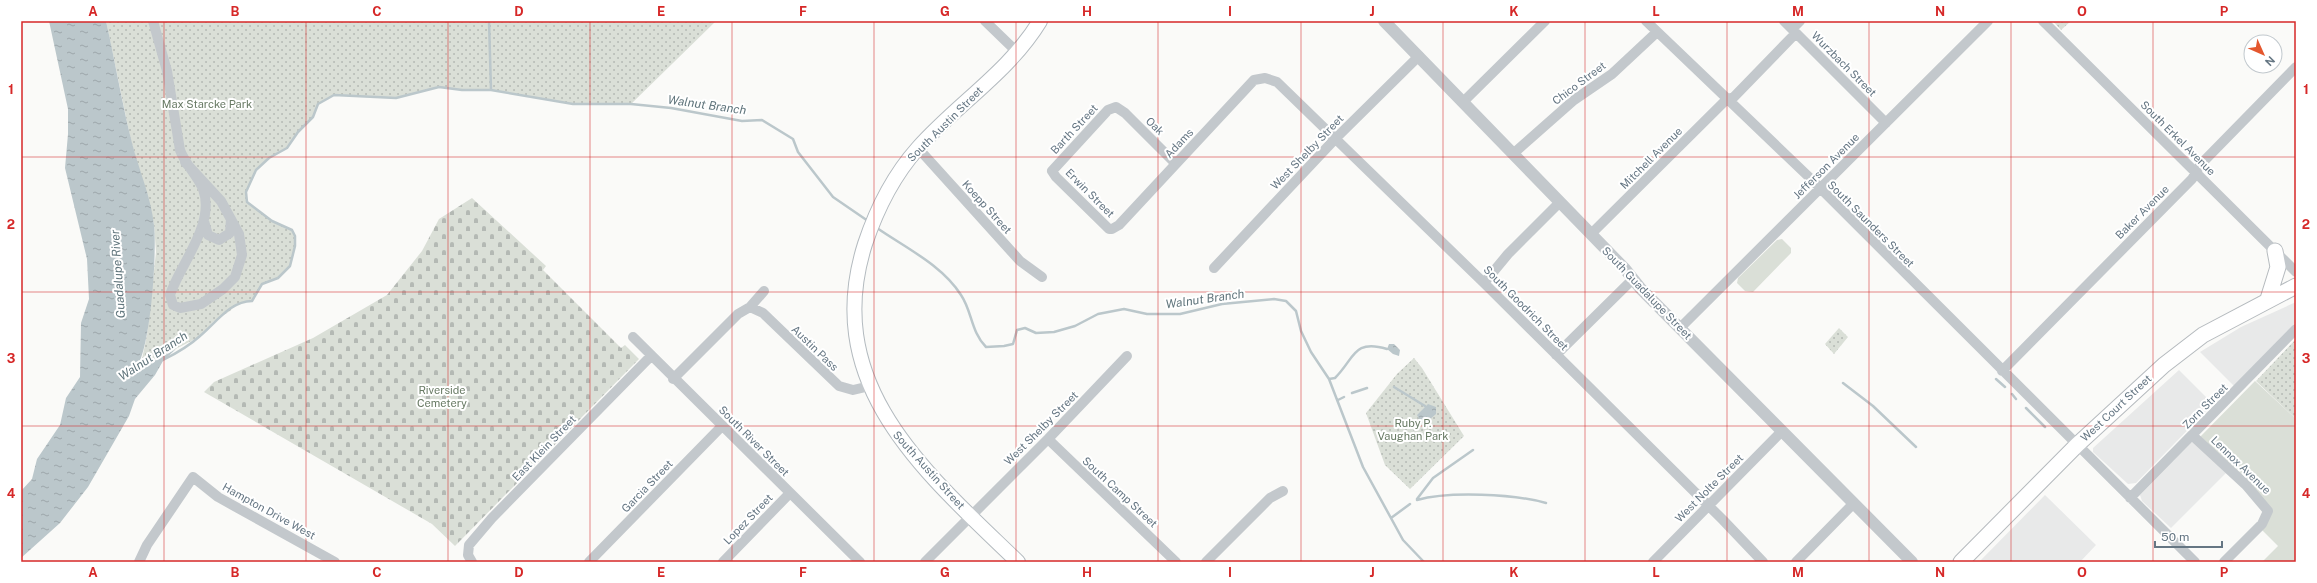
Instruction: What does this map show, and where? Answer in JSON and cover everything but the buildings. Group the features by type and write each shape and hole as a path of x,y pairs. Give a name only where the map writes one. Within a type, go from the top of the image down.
{"main road":[{"name":"South Austin Street","path":"1018,562 970,515 902,441 889,423 870,386 858,345 854,316 855,287 861,257 873,219 894,180 918,148 1017,52 1040,21"},
{"path":"2268,300 2278,267 2275,251"},
{"name":"West Court Street","path":"1961,562 2077,445 2181,351 2226,321 2296,286"}],"street":[{"path":"153,21 166,71 177,140 185,162 203,190 205,202 197,239 170,295 173,304 180,308 201,304 223,289 235,277 240,264 242,248 239,234 218,195 185,162"},
{"path":"985,21 1017,52"},
{"name":"South Guadalupe Street","path":"1384,21 1464,101 1680,328 1912,562"},
{"path":"1464,101 1545,21"},
{"name":"South Saunders Street","path":"1646,21 1729,100 2194,562"},
{"name":"Wurzbach Street","path":"1784,21 1886,123"},
{"name":"Mitchell Avenue","path":"1591,234 1729,100 1794,31 1800,21"},
{"name":"Jefferson Avenue","path":"1680,328 1988,21"},
{"name":"South Erkel Avenue","path":"2043,21 2296,272"},
{"name":"Chico Street","path":"1514,153 1574,100 1612,74 1657,32"},
{"name":"West Shelby Street","path":"1214,268 1336,139 1419,56"},
{"name":"Baker Avenue","path":"2002,371 2192,179 2201,164 2296,67"},
{"name":"South Goodrich Street","path":"1266,78 1277,82 1484,283 1763,562"},
{"name":"Adams","path":"1112,229 1119,225 1254,80 1266,78"},
{"name":"Oak","path":"1116,107 1125,113 1176,164"},
{"name":"Barth Street","path":"1052,171 1108,110 1116,107"},
{"name":"Koepp Street","path":"918,148 1020,262 1042,277"},
{"name":"Erwin Street","path":"1052,171 1062,183 1109,229 1112,229"},
{"path":"1484,283 1508,254 1560,202"},
{"path":"204,212 205,230 211,238 219,240 230,233 231,218"},
{"path":"1556,355 1633,279"},
{"path":"673,379 738,314 750,307 764,291"},
{"name":"Austin Pass","path":"750,307 763,313 839,386 853,390 870,386"},
{"name":"Zorn Street","path":"2130,498 2193,436 2296,329"},
{"name":"South River Street","path":"633,337 650,357 860,562"},
{"name":"West Shelby Street","path":"925,562 970,515 1048,439 1127,356"},
{"name":"East Klein Street","path":"472,562 468,555 469,545 492,518 650,357"},
{"name":"Garcia Street","path":"589,562 722,426"},
{"name":"West Nolte Street","path":"1653,562 1782,431"},
{"name":"Lennox Avenue","path":"2193,436 2250,488 2267,508 2268,514 2262,524 2224,562"},
{"name":"South Camp Street","path":"1048,439 1176,562"},
{"name":"Hampton Drive West","path":"139,562 147,545 193,477 218,497 336,562"},
{"path":"1206,562 1270,498 1283,491"},
{"name":"Lopez Street","path":"724,562 790,493"},
{"path":"1796,562 1853,504"}],"shaded area":[{"path":"2296,302 2296,322 2234,386 2200,352 2241,327"},
{"path":"2179,370 2213,404 2136,483 2128,484 2093,452 2093,448"},
{"path":"2193,441 2226,473 2171,528 2142,501 2140,495"},
{"path":"2045,495 2096,545 2080,562 1979,562"}],"green space":[{"name":"Max Starcke Park","path":"106,21 716,21 631,104 573,104 491,90 462,90 439,87 396,98 334,95 318,104 313,117 298,132 287,148 269,158 256,169 246,192 247,202 272,221 292,230 295,236 295,246 290,266 278,278 262,284 252,301 236,304 230,311 213,322 201,336 156,359 139,371 136,371 136,368 142,359 147,335 156,252 154,224 131,141"},
{"path":"2053,21 2071,21 2061,30"},
{"name":"Riverside Cemetery","path":"472,198 546,266 543,270 621,348 625,345 639,359 455,546 432,524 204,392 214,382 313,338 387,295 422,251 439,219"},
{"path":"1782,239 1791,248 1791,253 1753,292 1745,291 1737,283 1738,278 1777,240"},
{"path":"1839,328 1848,337 1834,354 1825,344"},
{"path":"2296,339 2296,419 2256,381"},
{"name":"Ruby P. Vaughan Park","path":"1414,358 1422,368 1464,436 1410,489 1385,465 1366,413 1397,374"},
{"path":"2255,381 2296,419 2296,562 2262,562 2278,546 2261,529 2271,515 2199,438"}],"water":[{"name":"Guadalupe River","path":"49,21 106,21 128,128 148,194 154,225 155,256 152,299 146,341 136,371 176,349 163,361 155,375 135,399 129,416 88,487 60,523 21,558 21,491 32,479 37,459 60,425 66,398 80,377 81,323 89,299 87,259 65,168 68,134 68,109"},
{"path":"1389,344 1394,344 1400,350 1399,356 1393,354 1387,349"},
{"path":"1428,404 1436,407 1436,414 1429,420 1419,419 1417,415"}],"waterway":[{"path":"489,21 491,90"},
{"name":"Walnut Branch","path":"163,360 192,343 230,309 244,302 252,301 262,284 278,278 290,266 295,246 295,236 292,230 272,221 247,202 246,192 256,170 269,158 287,148 298,132 313,117 318,104 334,95 396,98 439,87 462,90 491,90 573,104 631,104 671,108 742,121 762,120 793,139 798,152 833,197 868,221"},
{"name":"Walnut Branch","path":"877,228 934,266 953,284 965,301 977,335 986,347 1013,344 1017,330 1025,328 1036,333 1054,332 1075,326 1098,314 1124,309 1147,314 1180,314 1222,304 1274,299 1286,301 1296,311 1301,331 1311,352 1329,379 1363,467 1403,540 1424,562"},
{"path":"1329,379 1335,378 1342,371 1351,357 1361,349 1367,346 1387,349"},
{"path":"1996,379 2005,387"},
{"path":"1843,383 1873,406 1916,447"},
{"path":"1394,387 1425,406"},
{"path":"1352,393 1367,388"},
{"path":"2012,394 2016,399"},
{"path":"1338,400 1344,397"},
{"path":"2026,408 2045,427"},
{"path":"1417,499 1433,478 1473,450"},
{"path":"1417,500 1446,495 1482,495 1517,497 1546,503"},
{"path":"1391,518 1410,504"}]}
